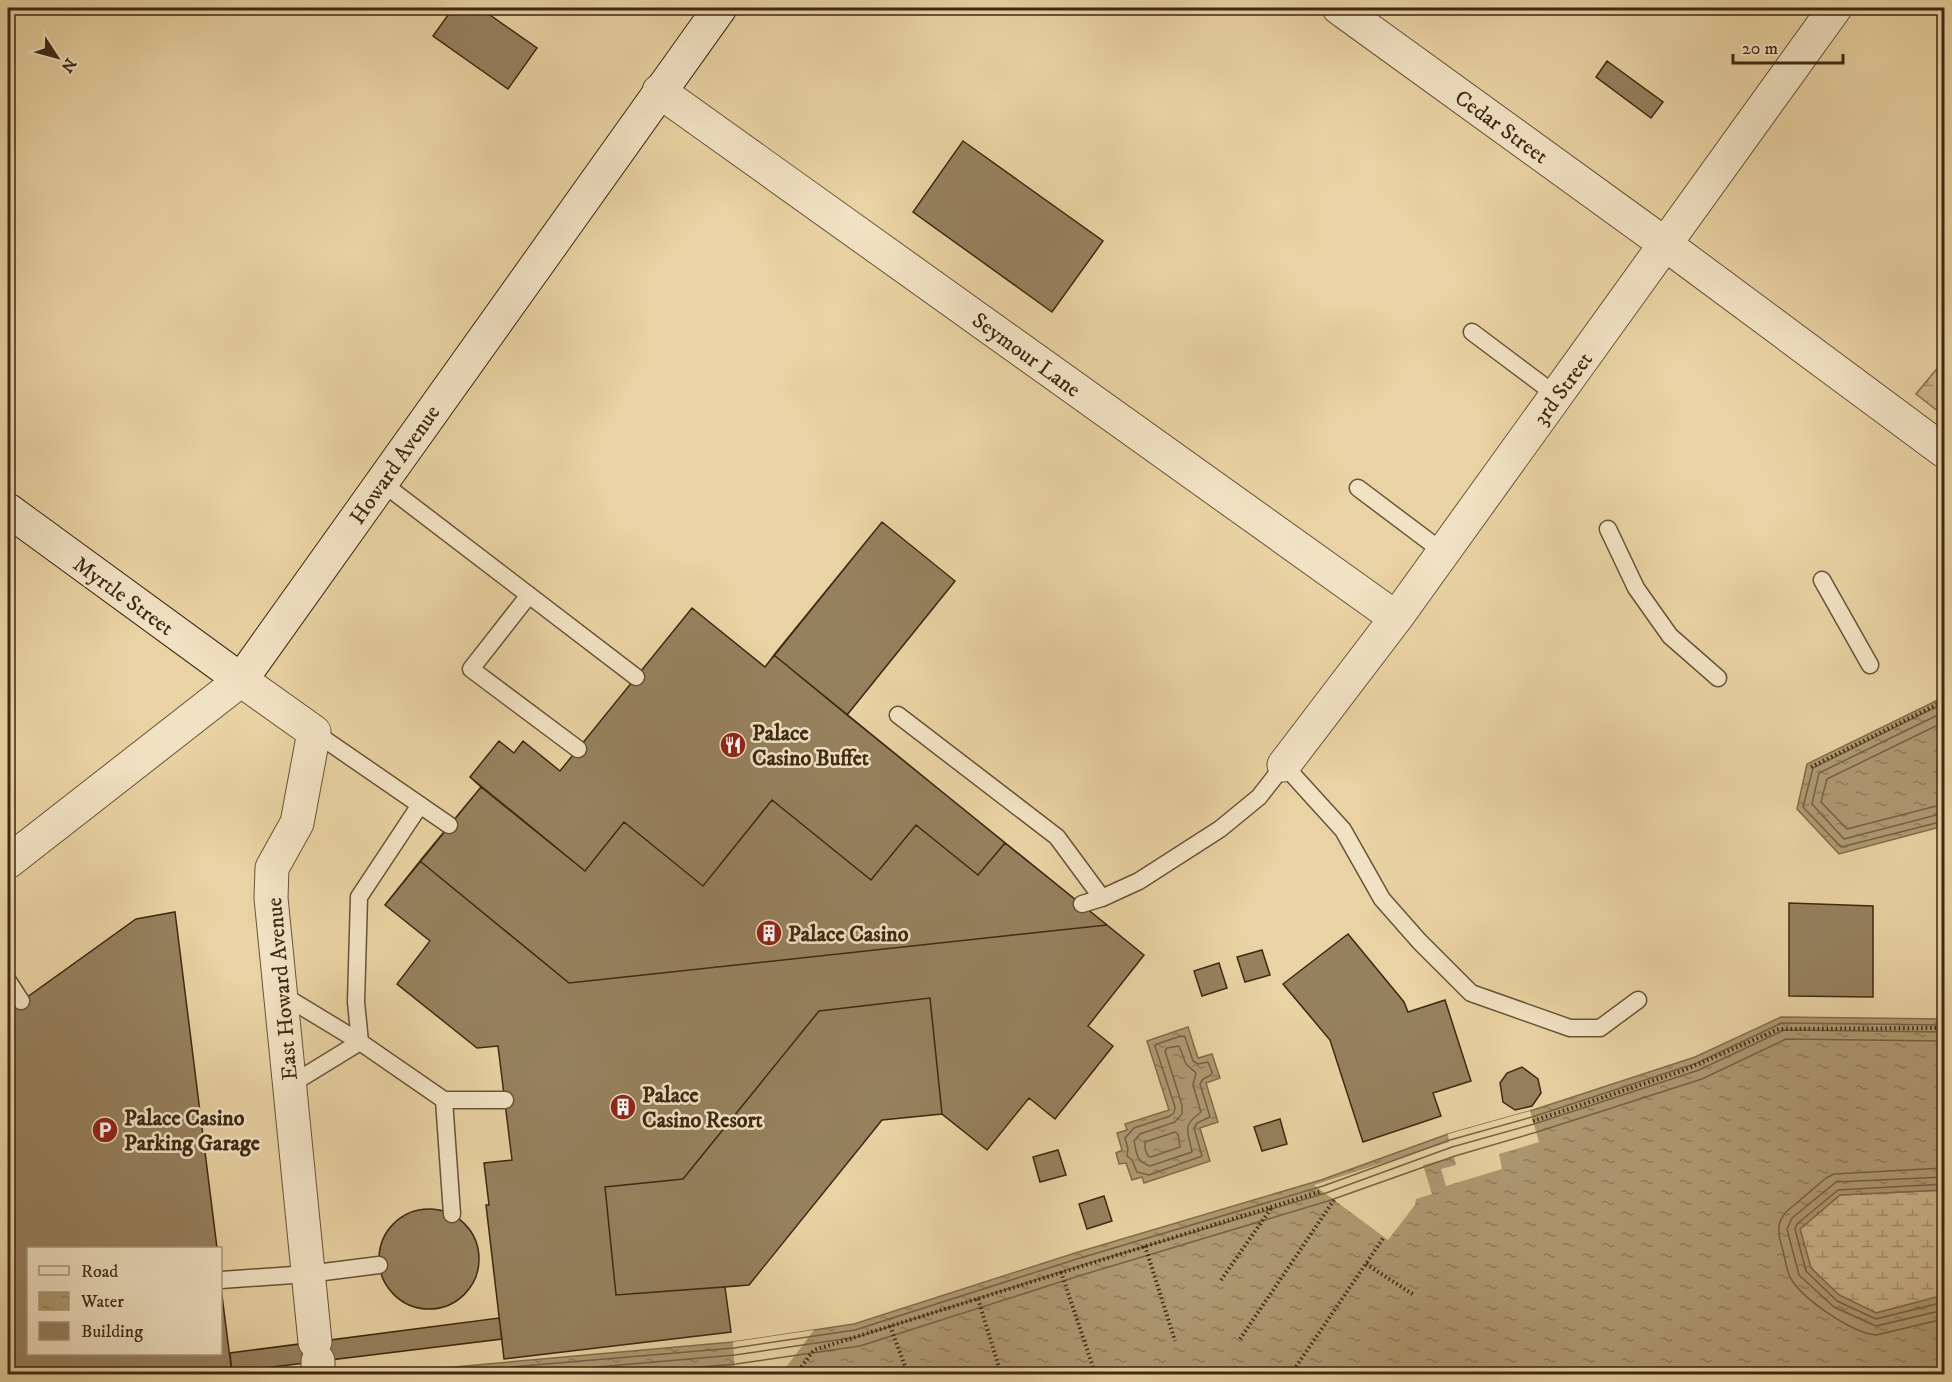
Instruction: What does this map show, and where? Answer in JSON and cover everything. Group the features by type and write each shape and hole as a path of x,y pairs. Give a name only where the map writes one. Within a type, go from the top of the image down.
{"street":[{"name":"Howard Avenue","path":"8,862 241,680 720,8"},
{"name":"Cedar Street","path":"1339,8 1665,244 1944,452"},
{"name":"3rd Street","path":"1284,765 1396,618 1835,8"},
{"name":"Seymour Lane","path":"659,91 1396,618"},
{"name":"Myrtle Street","path":"8,510 241,680"},
{"path":"241,680 314,732"},
{"name":"East Howard Avenue","path":"314,732 297,823 272,868 271,898 317,1359"}],"lane":[{"path":"1472,332 1556,395"},
{"path":"381,482 636,677"},
{"path":"1358,488 1443,552"},
{"path":"1608,529 1636,588 1670,636 1718,678"},
{"path":"1822,580 1870,665"},
{"path":"530,595 471,669 578,749"},
{"path":"898,715 1057,837 1102,898"},
{"path":"314,732 449,825"},
{"path":"1082,904 1102,898 1139,881 1220,828 1259,797 1284,765 1343,830 1382,899 1419,941 1471,993 1570,1028 1600,1028 1638,1000"},
{"path":"360,1042 356,1002 359,897 420,805"},
{"path":"8,981 21,1001"},
{"path":"281,994 360,1042 444,1100 505,1100"},
{"path":"290,1085 360,1042"},
{"path":"444,1100 452,1214"},
{"path":"222,1280 308,1274 379,1265"}],"path":[{"path":"1811,767 1944,701"},
{"path":"1533,1121 1683,1071 1779,1029 1944,1028"},
{"path":"805,1374 797,1372 814,1350 1322,1191"},
{"path":"1240,1339 1334,1200"},
{"path":"1221,1280 1272,1207"},
{"path":"1291,1374 1384,1237"},
{"path":"1145,1246 1175,1341"},
{"path":"1366,1264 1414,1295"},
{"path":"1061,1272 1093,1367"},
{"path":"978,1299 1001,1374"},
{"path":"890,1326 908,1374"}],"green space":[{"path":"1944,360 1944,416 1916,394"},
{"path":"1944,1190 1944,1295 1876,1313 1839,1295 1811,1268 1800,1229 1840,1195"}],"water":[{"path":"1944,697 1944,826 1839,854 1797,809 1807,764"},
{"path":"1781,1017 1944,1019 1944,1190 1840,1195 1800,1229 1811,1268 1839,1295 1876,1313 1944,1295 1944,1374 375,1374 733,1342 854,1324 1075,1253 1321,1180 1448,1134 1530,1111 1695,1057"},
{"path":"1188,1027 1198,1058 1212,1054 1220,1078 1206,1083 1218,1122 1200,1128 1210,1161 1144,1183 1142,1177 1132,1180 1126,1163 1119,1164 1116,1153 1122,1150 1117,1133 1127,1130 1125,1124 1169,1110 1147,1041"}],"pier":[{"path":"1530,1111 1539,1142 1499,1154 1502,1169 1446,1186 1441,1169 1456,1165 1454,1157 1423,1165 1432,1194 1416,1199 1415,1205 1388,1240 1314,1185 1449,1142 1448,1134"},
{"path":"814,1330 781,1374 735,1374 733,1342"}],"building":[{"path":"453,8 480,8 537,48 508,89 433,36"},
{"path":"1607,61 1663,102 1651,118 1596,77"},
{"path":"963,141 1103,241 1052,312 913,212"},
{"path":"882,522 955,581 847,715 774,655"},
{"name":"Palace Casino","path":"882,522 955,581 847,715 1144,955 1088,1026 1113,1046 1055,1119 1029,1098 987,1150 942,1114 882,1120 749,1285 725,1287 731,1332 504,1359 486,1205 489,1205 484,1163 512,1160 498,1046 477,1048 397,984 430,941 385,905 481,787 470,777 499,741 514,753 523,741 560,771 692,608 765,667"},
{"name":"Palace Casino Buffet","path":"692,608 765,667 774,655 1005,843 978,875 916,825 871,880 772,800 703,886 624,822 585,871 470,777 499,741 514,753 523,741 560,771"},
{"path":"481,787 585,871 624,822 703,886 772,800 871,880 916,825 978,875 1005,843 1107,925 569,983 420,861"},
{"name":"Palace Casino Resort","path":"420,861 569,983 1107,925 1144,955 1088,1026 1113,1046 1055,1119 1029,1098 987,1150 942,1114 930,998 819,1011 683,1179 605,1187 616,1295 725,1287 731,1332 504,1359 486,1205 489,1205 484,1163 512,1160 498,1046 477,1048 397,984 430,941 385,905"},
{"path":"1789,903 1873,906 1873,997 1789,996"},
{"name":"Palace Casino Parking Garage","path":"175,912 217,1247 27,1247 27,1355 222,1355 222,1296 232,1374 8,1374 8,1011 136,919"},
{"path":"1348,934 1404,1002 1408,1012 1445,1000 1471,1081 1433,1093 1441,1116 1363,1142 1330,1040 1283,984"},
{"path":"1262,950 1270,975 1245,982 1237,957"},
{"path":"1219,963 1227,988 1202,996 1194,971"},
{"path":"930,998 942,1114 882,1120 749,1285 616,1295 605,1187 683,1179 819,1011"},
{"path":"1522,1067 1538,1079 1541,1093 1532,1106 1515,1110 1503,1102 1500,1083 1507,1073"},
{"path":"1280,1119 1287,1144 1262,1151 1254,1127"},
{"path":"1058,1150 1066,1175 1040,1182 1033,1157"},
{"path":"1104,1196 1112,1221 1087,1229 1079,1204"},
{"path":"429,1209 448,1212 465,1223 476,1240 479,1259 476,1278 465,1295 448,1306 429,1309 410,1306 393,1295 382,1278 379,1259 382,1240 393,1223 410,1212"},
{"path":"499,1318 502,1339 232,1372 230,1353"}],"place":[{"name":"Palace Casino Buffet","path":"733,745"},
{"name":"Palace Casino","path":"769,933"},
{"name":"Palace Casino Resort","path":"623,1107"},
{"name":"Palace Casino Parking Garage","path":"105,1130"}]}
